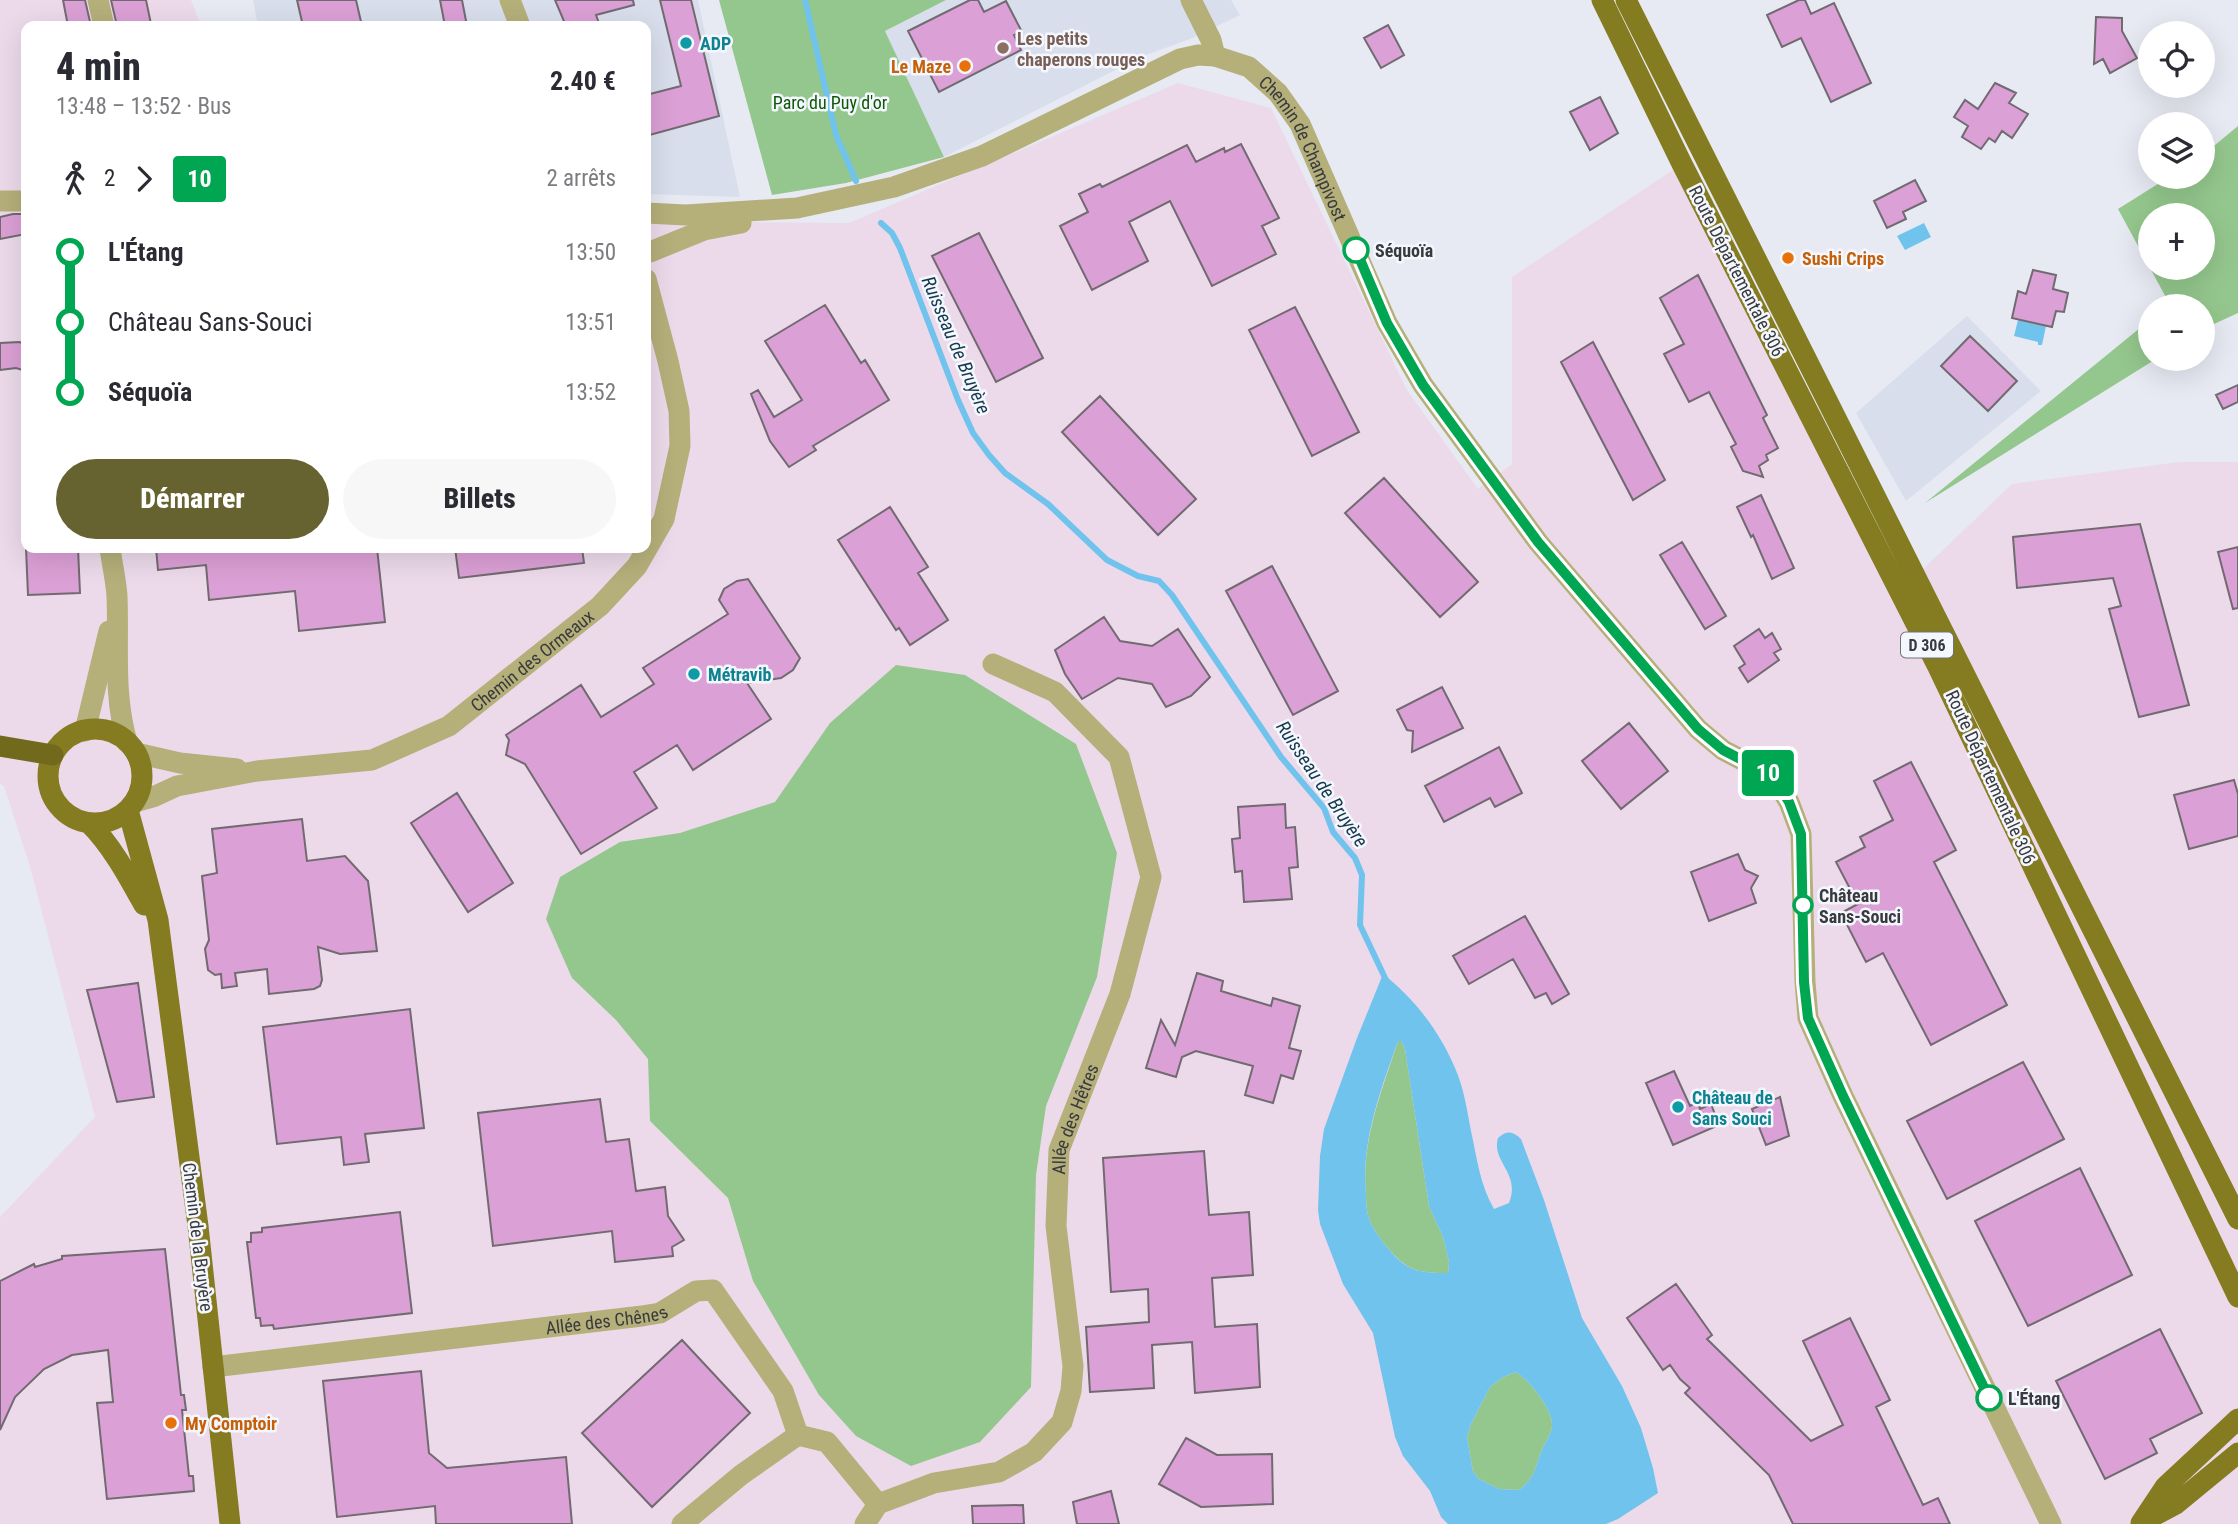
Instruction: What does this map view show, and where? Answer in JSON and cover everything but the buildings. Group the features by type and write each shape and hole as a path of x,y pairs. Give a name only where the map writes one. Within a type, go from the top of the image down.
{"highway":[{"path":"0,746 53,755"}],"main road":[{"name":"Route Départementale 306","path":"1602,0 1682,164 1938,667 2238,1297"},
{"name":"Route Départementale 306","path":"1626,0 2238,1219"},
{"path":"53,755 61,743 73,734 85,730 100,729 115,733 132,747"},
{"name":"Chemin de la Bruyère","path":"132,747 141,765 142,778 140,790 131,806 158,920 198,1226 230,1524"},
{"name":"Chemin de la Bruyère","path":"53,755 49,777 54,798 62,810 89,822 100,834 133,885 155,927 162,950"},
{"path":"89,822 116,818 131,806"},
{"path":"2216,1438 2238,1408"},
{"path":"2140,1523 2165,1487 2238,1419"},
{"path":"2140,1523 2176,1504 2238,1453"}],"street":[{"path":"98,0 103,21"},
{"path":"510,0 518,21"},
{"path":"1191,0 1211,40 1215,56"},
{"name":"Chemin de Champivost","path":"651,255 704,230 766,218 932,175 982,156 1180,59 1198,55 1215,56 1249,67 1278,93 1300,124 1385,317 1423,385 1538,542 1698,729 1723,750 1773,776 1789,802 1801,834 1804,982 1808,1018 2050,1524"},
{"path":"0,201 21,201"},
{"name":"Chemin de Champivost","path":"651,215 797,208"},
{"name":"Chemin des Ormeaux","path":"651,298 679,411 680,446 664,519 651,542"},
{"name":"Chemin des Ormeaux","path":"651,349 679,411"},
{"name":"Chemin de la Bruyère","path":"111,553 117,595 120,718 132,747"},
{"name":"Chemin des Ormeaux","path":"131,806 177,786 257,771 372,760 449,726 600,606 637,566 644,553"},
{"name":"Chemin de la Bruyère","path":"85,730 117,595"},
{"name":"Allée des Hêtres","path":"878,1504 934,1483 999,1472 1034,1452 1062,1422 1071,1391 1073,1366 1056,1226 1059,1150 1120,994 1151,877 1119,757 1055,692 993,664"},
{"name":"Chemin des Ormeaux","path":"132,747 180,762 257,771"},
{"name":"Allée des Chênes","path":"213,1367 642,1317 660,1313 696,1291 713,1290 783,1391 798,1435"},
{"path":"682,1524 741,1475 798,1435 827,1442 878,1504 865,1524"}],"shaded area":[{"path":"0,0 191,0 199,21 21,21 21,553 651,553 651,221 849,223 1178,83 1271,108 1407,390 1478,489 1512,464 1512,277 1682,164 1899,587 1920,572 2012,484 2179,462 2238,462 2238,1524 0,1524 0,1217 95,1117 31,870 4,786 0,784"},
{"path":"253,0 698,0 740,197 651,194 651,21 257,21"},
{"path":"946,0 1231,0 1240,15 1190,39 1143,56 944,157 885,31"},
{"path":"1967,316 2041,391 1906,501 1856,413"}],"green space":[{"name":"Parc du Puy d'or","path":"719,0 946,0 885,31 944,157 846,183 772,195"},
{"path":"2238,126 2238,313 2215,324 2215,294 2164,294 2157,280 2215,280 2215,203 2138,203 2138,246 2118,209 2150,189 2215,189 2215,145"},
{"path":"2138,330 2138,370 1925,503"},
{"path":"896,665 965,675 1076,744 1117,853 1097,977 1046,1106 1036,1175 1031,1387 980,1442 911,1466 856,1436 819,1395 753,1281 728,1198 650,1121 648,1059 616,1020 572,978 546,919 560,877 620,842 680,833 775,802 830,723"},
{"path":"1398,1041 1401,1041 1405,1049 1429,1206 1443,1237 1449,1262 1448,1273 1421,1271 1407,1266 1378,1236 1367,1212 1365,1174 1370,1135"},
{"path":"1516,1372 1540,1396 1549,1412 1552,1427 1528,1481 1519,1490 1499,1489 1479,1479 1473,1472 1467,1437 1490,1387 1503,1377"}],"water":[{"path":"1924,223 1931,237 1905,250 1897,236"},
{"path":"2018,320 2046,326 2042,345 2014,336"},
{"path":"1383,974 1415,1005 1434,1029 1449,1055 1463,1091 1482,1181 1494,1209 1509,1203 1512,1193 1509,1176 1498,1154 1498,1138 1510,1132 1521,1139 1582,1318 1622,1386 1641,1428 1653,1468 1658,1493 1618,1519 1606,1524 1448,1524 1441,1517 1430,1491 1403,1456 1395,1437 1373,1333 1343,1284 1320,1224 1318,1210 1324,1129","holes":["1398,1041 1401,1041 1405,1049 1429,1206 1443,1237 1449,1262 1448,1273 1421,1271 1400,1261 1378,1236 1367,1212 1365,1174 1369,1135","1516,1372 1540,1396 1549,1412 1552,1427 1528,1481 1519,1490 1499,1489 1479,1479 1473,1472 1467,1437 1490,1387 1503,1377"]}],"waterway":[{"name":"Ruisseau de Bruyère","path":"805,0 836,135 856,181"},
{"name":"Ruisseau de Bruyère","path":"881,223 892,233 900,248 958,400 973,433 989,455 1005,473 1048,504 1107,560 1138,576 1159,581 1172,595 1281,757 1324,808 1333,832 1355,858 1362,875 1360,925 1386,980"}],"bus line":[{"name":"10","path":"1356,250 1387,323 1423,385 1538,542 1698,729 1723,750 1773,776 1789,802 1801,834 1804,982 1808,1018 1989,1398"}],"place":[{"name":"ADP","path":"686,43"},
{"name":"Les petits chaperons rouges","path":"1003,48"},
{"name":"Le Maze","path":"965,66"},
{"name":"Séquoïa","path":"1356,250"},
{"name":"Sushi Crips","path":"1788,258"},
{"name":"Métravib","path":"694,674"},
{"name":"Château Sans-Souci","path":"1803,905"},
{"name":"Château de Sans Souci","path":"1678,1107"},
{"name":"L'Étang","path":"1989,1398"},
{"name":"My Comptoir","path":"171,1423"}]}
